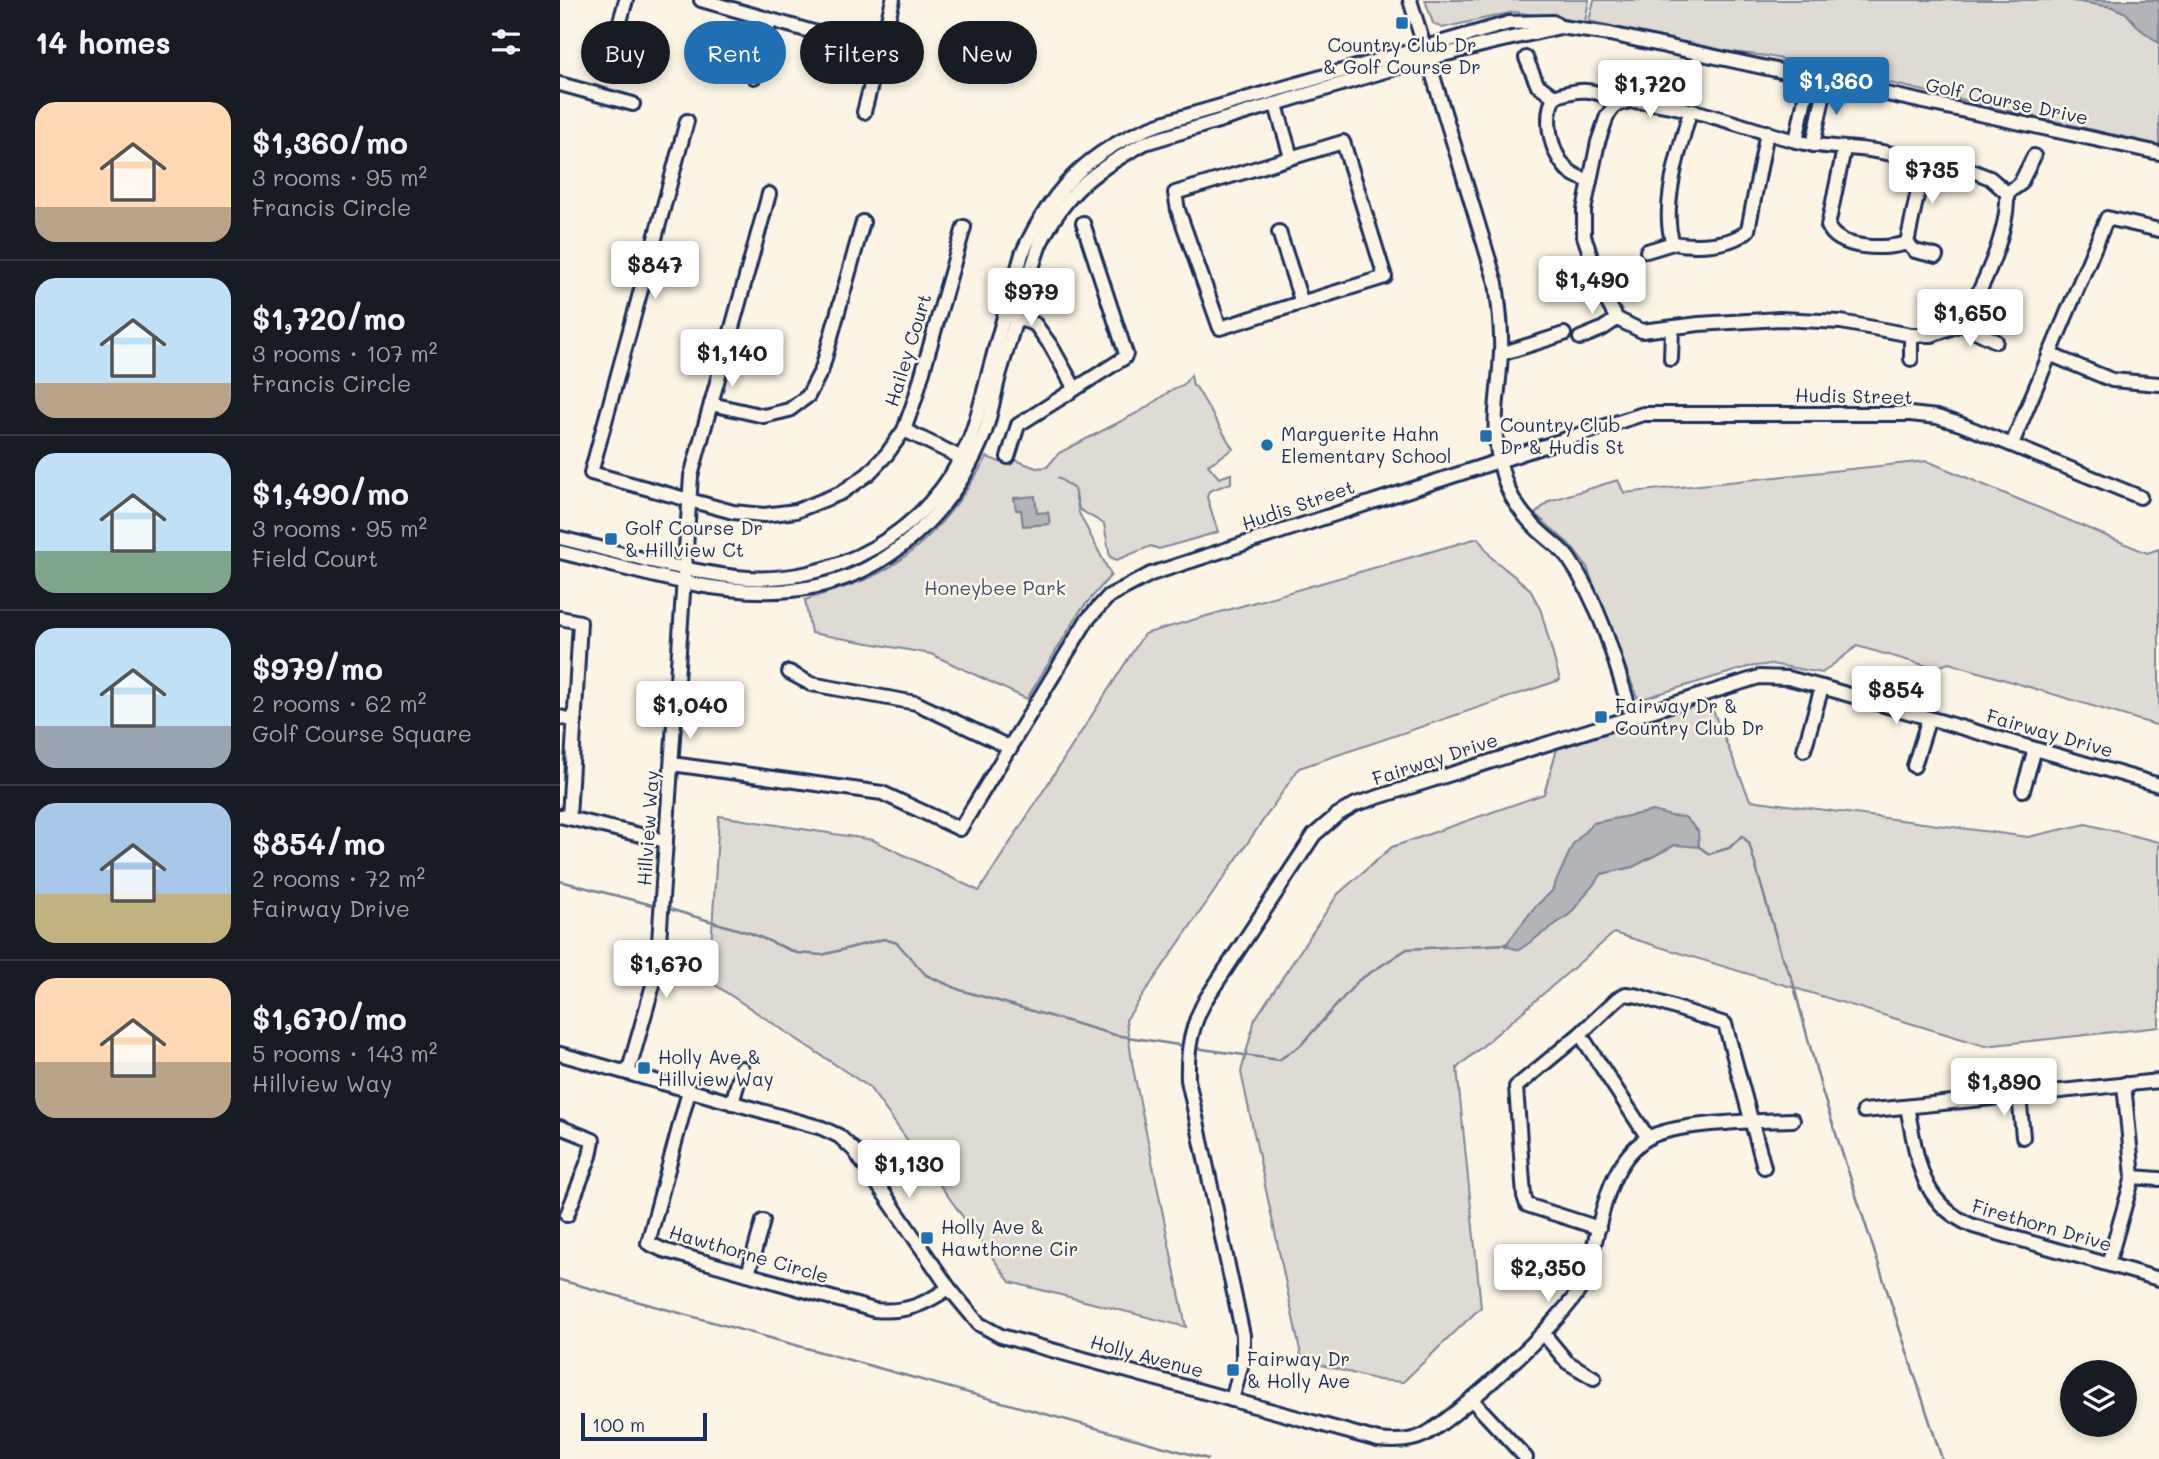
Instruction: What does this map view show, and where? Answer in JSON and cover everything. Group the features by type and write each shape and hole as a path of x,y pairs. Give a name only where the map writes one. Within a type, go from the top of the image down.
{"street":[{"path":"620,21 626,0"},
{"path":"701,0 770,21"},
{"path":"888,21 893,0"},
{"path":"1410,0 1496,283 1502,328 1493,424 1498,459 1509,491 1528,522 1567,556 1599,611 1632,717"},
{"name":"Golf Course Drive","path":"1011,317 1022,254 1043,211 1056,193 1079,170 1109,146 1151,127 1425,52 1560,27 1610,34 1826,83 2159,153"},
{"name":"Golf Course Drive","path":"560,552 720,589 789,593 836,582 864,570 902,548 927,524 955,490 1011,317 1040,244 1051,221 1065,202 1105,165 1145,143 1276,104 1425,52"},
{"path":"1527,58 1537,83 1553,97"},
{"path":"1796,141 1809,79"},
{"path":"1813,145 1826,83"},
{"path":"560,84 633,104"},
{"path":"864,112 871,84"},
{"path":"1590,181 1566,169 1559,159 1548,122 1548,108 1553,97 1577,90 1600,92 1615,105"},
{"path":"1629,101 1645,102 1719,117 1767,132 1813,145 1876,151 1975,172 1990,178 2007,193 2008,209 2004,224 1973,304 1961,324 1932,335 1911,335 1841,322 1780,319 1642,331 1618,319 1604,296 1584,236 1584,210 1598,142 1607,116 1615,105 1629,101"},
{"path":"1276,104 1291,157"},
{"path":"1673,243 1668,231 1669,213 1690,112"},
{"name":"Hailey Court","path":"687,121 591,473 733,512 764,514 810,507 841,493 868,474 904,430 964,227"},
{"path":"1647,251 1673,243 1685,246 1740,238 1748,230 1767,132"},
{"path":"1343,142 1385,277 1220,328 1178,210 1175,193 1291,157 1343,142"},
{"path":"1844,149 1828,226 1831,233 1843,242 1893,248 1907,243"},
{"path":"2007,193 2020,184 2034,156"},
{"path":"1907,243 1924,162"},
{"name":"Hillview Way","path":"628,1073 657,971 691,477 769,194"},
{"path":"2012,444 2107,218 2159,230"},
{"path":"711,404 764,416 789,410 808,396 822,369 863,222"},
{"path":"1008,457 1018,425 1124,358 1126,354 1083,223"},
{"path":"1279,232 1302,303"},
{"path":"1907,243 1915,251 1936,256"},
{"path":"1011,317 1035,324 1075,388"},
{"path":"1580,338 1618,319"},
{"path":"1961,324 1996,341"},
{"path":"1671,359 1672,328"},
{"path":"1501,354 1564,334"},
{"path":"1911,335 1912,359"},
{"path":"2049,354 2112,380 2159,384"},
{"name":"Hudis Street","path":"672,764 881,793 960,829 1087,620 1109,596 1151,574 1643,414 1910,414 1937,417 2012,444 2140,497"},
{"path":"904,430 966,461"},
{"name":"Golf Course Drive","path":"560,538 738,577 785,577 823,570 886,541 918,516 966,461"},
{"path":"560,618 580,622 575,721 565,817 666,841"},
{"path":"789,672 811,684 916,703 1011,748"},
{"name":"Fairway Drive","path":"1232,1399 1243,1359 1242,1335 1188,1080 1189,1038 1206,999 1306,846 1314,835 1337,815 1356,804 1759,677 1788,678 1822,687 2159,785"},
{"path":"1804,750 1822,687"},
{"path":"560,717 575,721"},
{"path":"1914,766 1928,718"},
{"path":"2023,790 2035,749"},
{"path":"1599,1228 1527,1205 1524,1196 1516,1087 1626,994 1725,1024 1763,1167"},
{"path":"1580,1034 1648,1138"},
{"name":"Holly Avenue","path":"560,1054 822,1128 839,1136 854,1150 949,1288 979,1324 1001,1336 1378,1440 1395,1442 1426,1434 1471,1399 1543,1333 1572,1301 1583,1283 1614,1178 1624,1159 1648,1138 1682,1129 1793,1120"},
{"path":"732,1103 742,1068"},
{"path":"1864,1111 2159,1081"},
{"path":"2108,1264 2133,1177 2124,1084"},
{"name":"Hawthorne Circle","path":"689,1090 648,1243 663,1250 874,1310 895,1312 915,1308 949,1288"},
{"path":"2019,1095 2023,1137"},
{"name":"Firethorn Drive","path":"1907,1107 1924,1181 1943,1209 1973,1226 2159,1279"},
{"path":"560,1127 593,1140 590,1156 567,1214"},
{"path":"2133,1177 2159,1179"},
{"path":"748,1274 763,1222"},
{"path":"1543,1333 1567,1362 1594,1378"},
{"path":"1471,1399 1526,1458"}],"green space":[{"path":"1425,0 1589,0 1585,22 1514,12 1442,28 1433,23"},
{"path":"1594,0 2159,0 2159,145 1833,70 1767,56 1715,50 1589,21"},
{"name":"Honeybee Park","path":"1191,375 1193,386 1233,449 1208,465 1219,478 1231,474 1231,483 1209,491 1207,497 1218,532 1159,549 1151,546 1117,560 1110,557 1104,524 1079,509 1075,489 1057,477 1074,489 1079,513 1111,575 1080,611 1027,699 931,654 811,633 805,600 867,579 905,557 937,528 951,511 987,457 1008,465 1013,459 1036,468 1047,467 1059,453 1141,411 1183,385"},
{"path":"1927,461 2147,553 2159,549 2159,726 1949,663 1934,668 1857,646 1822,673 1771,664 1748,667 1645,698 1637,697 1587,567 1570,545 1535,514 1549,501 1618,480 1624,493"},
{"path":"1478,538 1492,558 1530,589 1541,611 1560,680 1299,768 1126,1020 1133,1068 1186,1327 1010,1282 869,1087 709,981 719,816 873,840 979,891 1144,634"},
{"path":"1709,701 1750,800 2028,837 2086,824 2159,842 2159,1027 1985,1046 1614,933 1457,1068 1481,1307 1403,1382 1378,1380 1302,1360 1241,1072 1255,1019 1338,894 1392,847 1544,794 1557,749"}],"shaded area":[{"path":"2066,0 2159,0 2159,43 2140,29 2126,13 2112,7"},
{"path":"1035,496 1037,513 1048,512 1050,524 1023,526 1021,510 1016,510 1014,498"},
{"path":"1653,811 1685,817 1698,831 1699,847 1675,845 1633,867 1602,874 1570,914 1519,950 1505,946 1534,908 1552,891 1573,844 1593,823"}],"waterway":[{"path":"1698,846 1709,854 1729,848 1742,836 1749,843 1781,954 1792,979 1822,1091 1942,1459"},
{"path":"560,881 656,906"},
{"path":"666,908 750,933 797,953 822,955 884,939 897,943 926,975 960,990 1115,1035 1185,1046"},
{"path":"1195,1048 1279,1060 1301,1045 1359,980 1407,949 1508,944"},
{"path":"560,1280 1208,1459"}],"place":[{"name":"Country Club Dr & Golf Course Dr","path":"1402,23"},
{"name":"Country Club Dr & Hudis St","path":"1486,436"},
{"name":"Marguerite Hahn Elementary School","path":"1267,445"},
{"name":"Golf Course Dr & Hillview Ct","path":"611,539"},
{"name":"Fairway Dr & Country Club Dr","path":"1601,717"},
{"name":"Holly Ave & Hillview Way","path":"644,1068"},
{"name":"Holly Ave & Hawthorne Cir","path":"927,1238"},
{"name":"Fairway Dr & Holly Ave","path":"1233,1370"}]}
